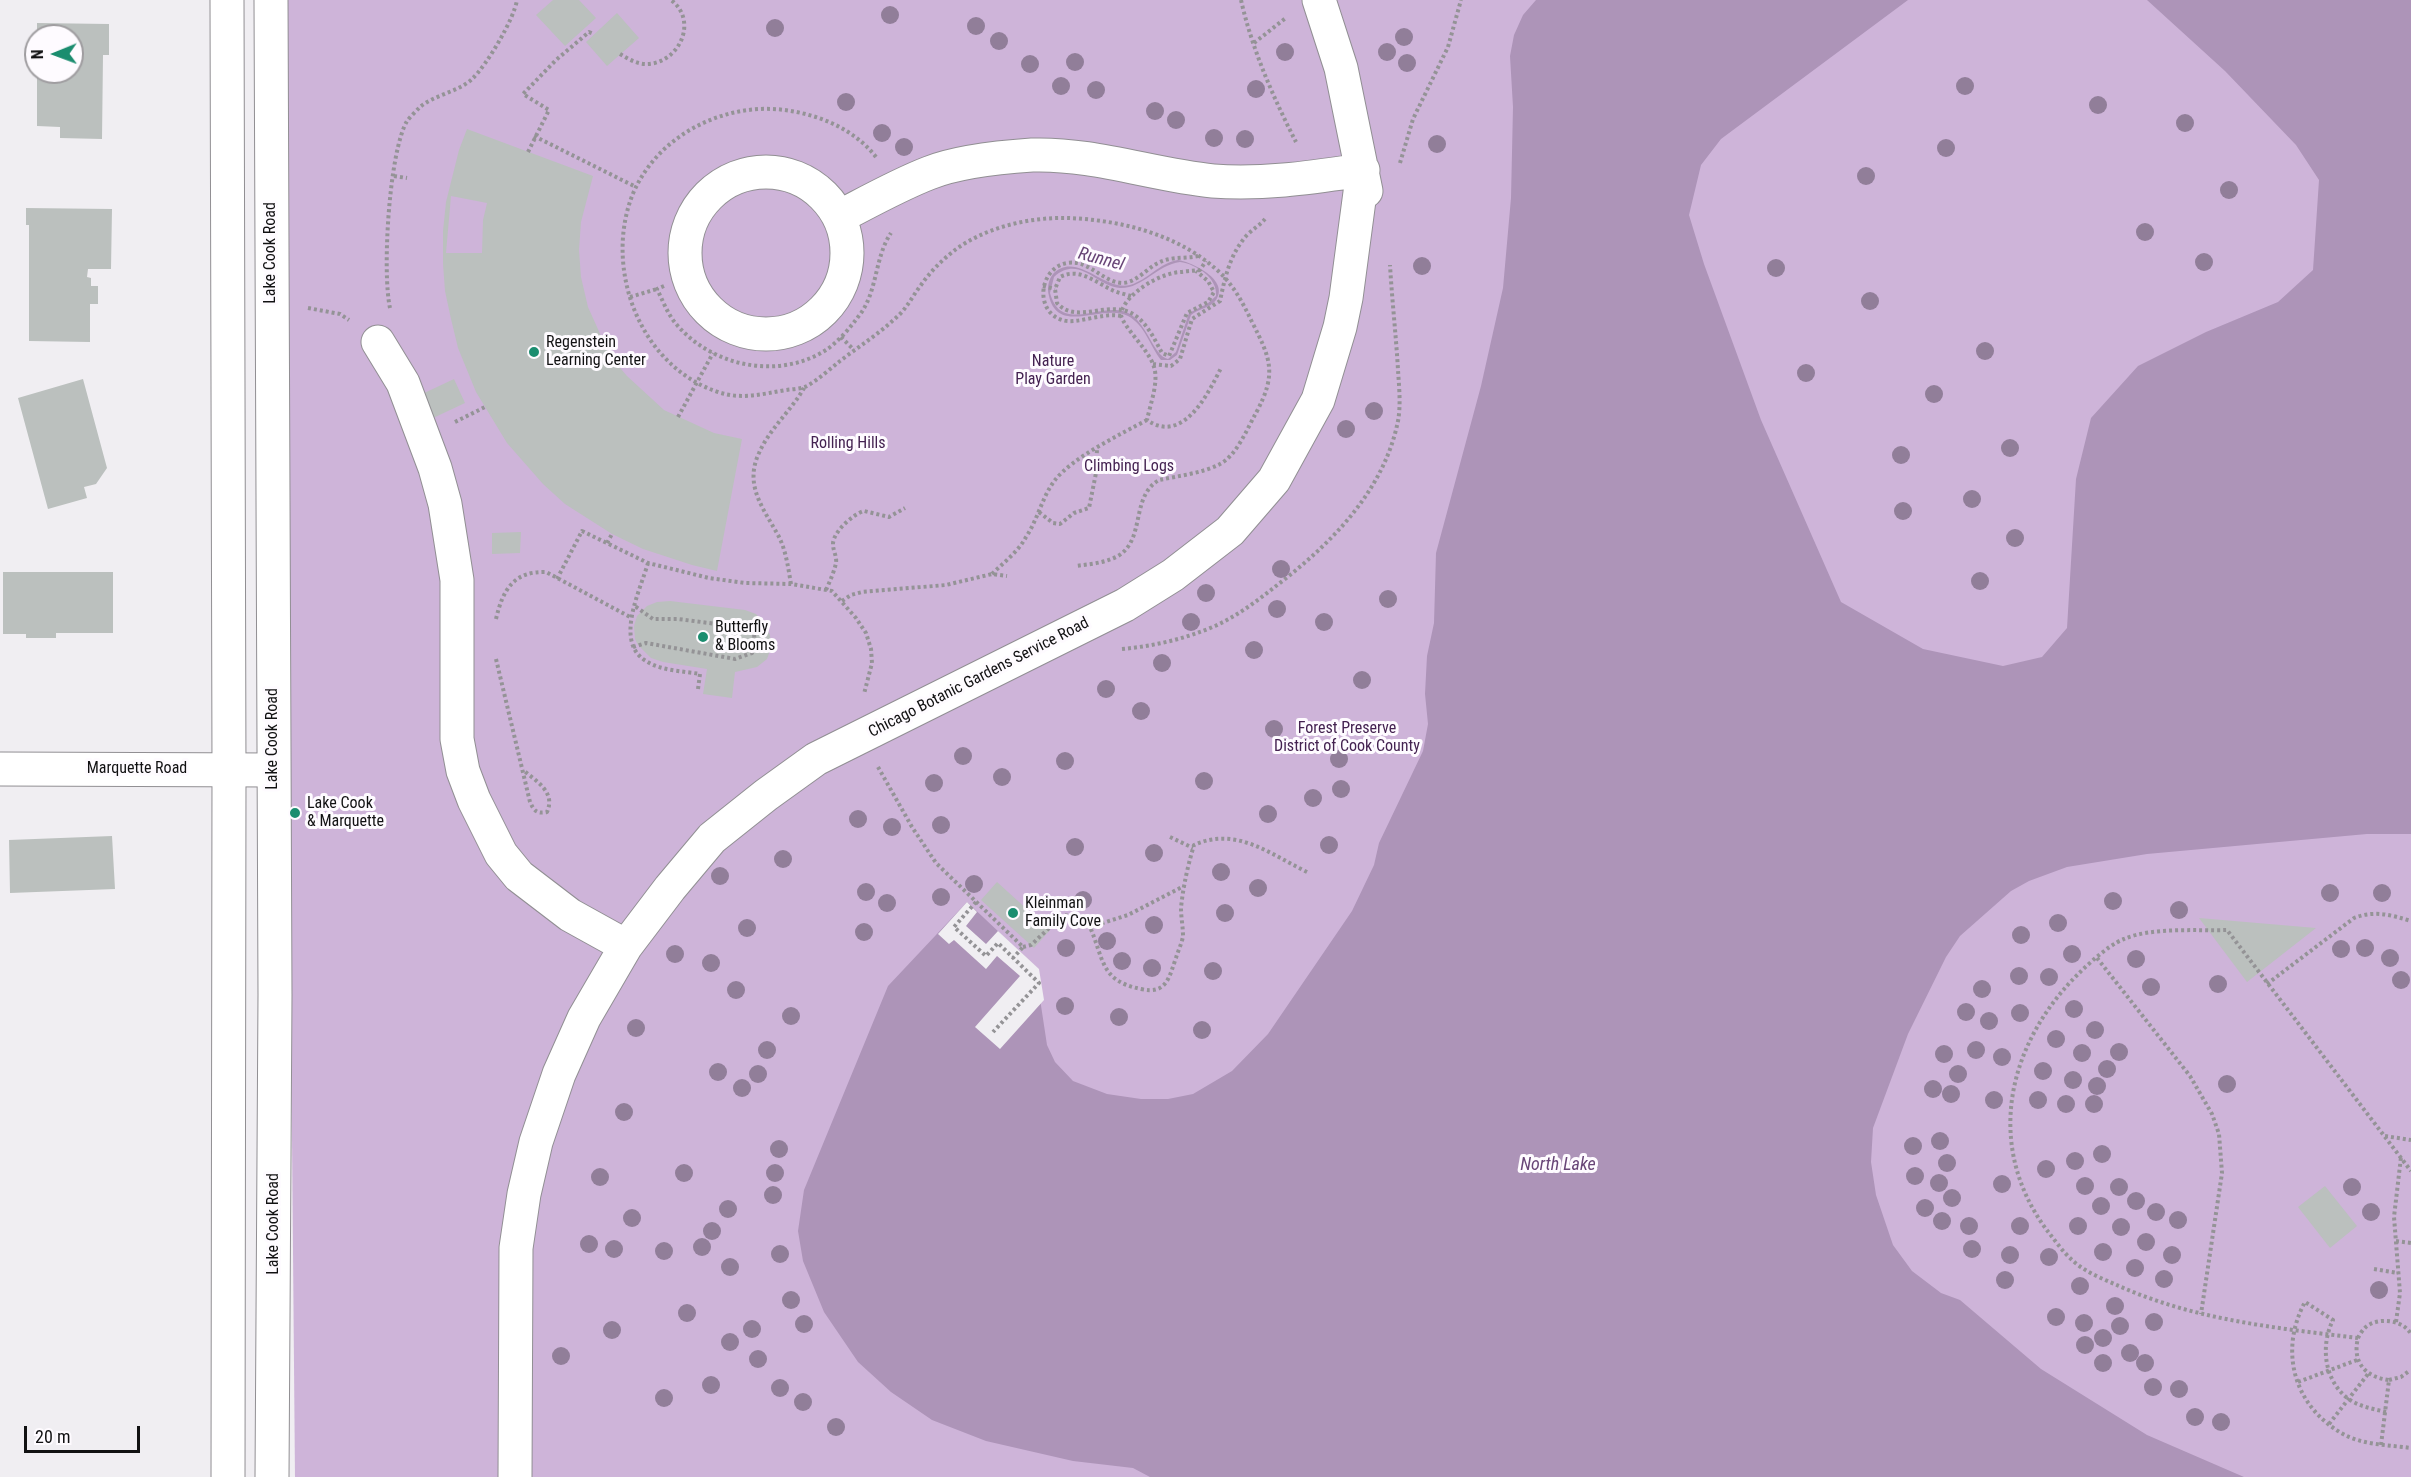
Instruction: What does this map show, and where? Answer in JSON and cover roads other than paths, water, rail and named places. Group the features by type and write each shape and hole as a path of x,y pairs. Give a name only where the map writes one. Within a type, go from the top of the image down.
{"main road":[{"path":"227,0 228,1477"},
{"name":"Lake Cook Road","path":"271,0 275,994 272,1477"},
{"name":"Chicago Botanic Gardens Service Road","path":"515,1477 516,1248 524,1194 536,1142 559,1074 584,1017 626,946 712,838 765,795 816,759 1125,604 1173,575 1230,531 1274,480 1318,400 1336,384 1350,352 1362,315 1372,260 1372,242 1363,170 1341,68 1305,7"},
{"path":"839,217 932,172 985,160 1033,155 1080,158 1213,181 1249,182 1305,178 1363,170"},
{"path":"753,173 779,173 804,180 824,196 839,217 847,243 846,272 834,297 816,318 791,330 763,334 736,328 712,314 695,292 686,268 686,242 693,217 708,196 729,181 753,173"},
{"path":"378,342 404,373 435,468 451,536 457,580 457,739 462,771 474,801 501,854 519,876 570,915 626,946"},
{"name":"Marquette Road","path":"0,768 273,770"}],"water":[{"name":"North Lake","path":"1536,0 1908,0 1721,139 1701,165 1689,215 1704,264 1761,420 1841,602 1923,649 2003,666 2042,657 2067,628 2076,479 2091,418 2138,366 2206,332 2278,302 2313,270 2319,180 2296,145 2225,71 2147,0 2411,0 2411,834 2367,834 2147,854 2067,867 2029,881 2011,891 1960,936 1946,957 1908,1034 1873,1128 1871,1162 1876,1195 1893,1245 1912,1271 1941,1293 1960,1300 2041,1369 2147,1435 2244,1477 1150,1477 1133,1468 1073,1461 986,1441 932,1420 891,1392 858,1362 824,1312 803,1261 798,1231 804,1190 888,986 967,902 1035,966 1047,1045 1055,1062 1073,1081 1107,1094 1141,1099 1168,1099 1193,1094 1232,1071 1268,1034 1352,911 1374,865 1379,843 1423,751 1428,724 1425,694 1427,656 1434,623 1436,553 1481,386 1503,288 1511,198 1513,107 1510,56 1514,35 1523,15"},
{"path":"1178,260 1192,264 1208,273 1218,286 1219,293 1213,303 1191,315 1177,355 1170,360 1161,360 1143,330 1128,316 1118,313 1082,316 1062,314 1054,308 1049,296 1050,279 1062,268 1081,269 1120,286 1136,283 1171,262","holes":["1180,262 1199,269 1210,278 1216,289 1216,296 1207,304 1189,313 1176,352 1168,359 1158,351 1139,322 1126,312 1115,310 1082,314 1063,312 1055,305 1050,293 1054,277 1063,271 1072,269 1080,270 1103,283 1120,288 1135,285 1164,267"]}],"place":[{"name":"Regenstein Learning Center","path":"534,352"},
{"name":"Butterfly & Blooms","path":"703,637"},
{"name":"Lake Cook & Marquette","path":"295,813"},
{"name":"Kleinman Family Cove","path":"1013,913"}],"water label":[{"name":"Runnel","path":"1101,260"}],"park label":[{"name":"Nature Play Garden","path":"1053,371"},
{"name":"Rolling Hills","path":"848,444"},
{"name":"Climbing Logs","path":"1129,467"},
{"name":"Forest Preserve District of Cook County","path":"1347,738"}]}
